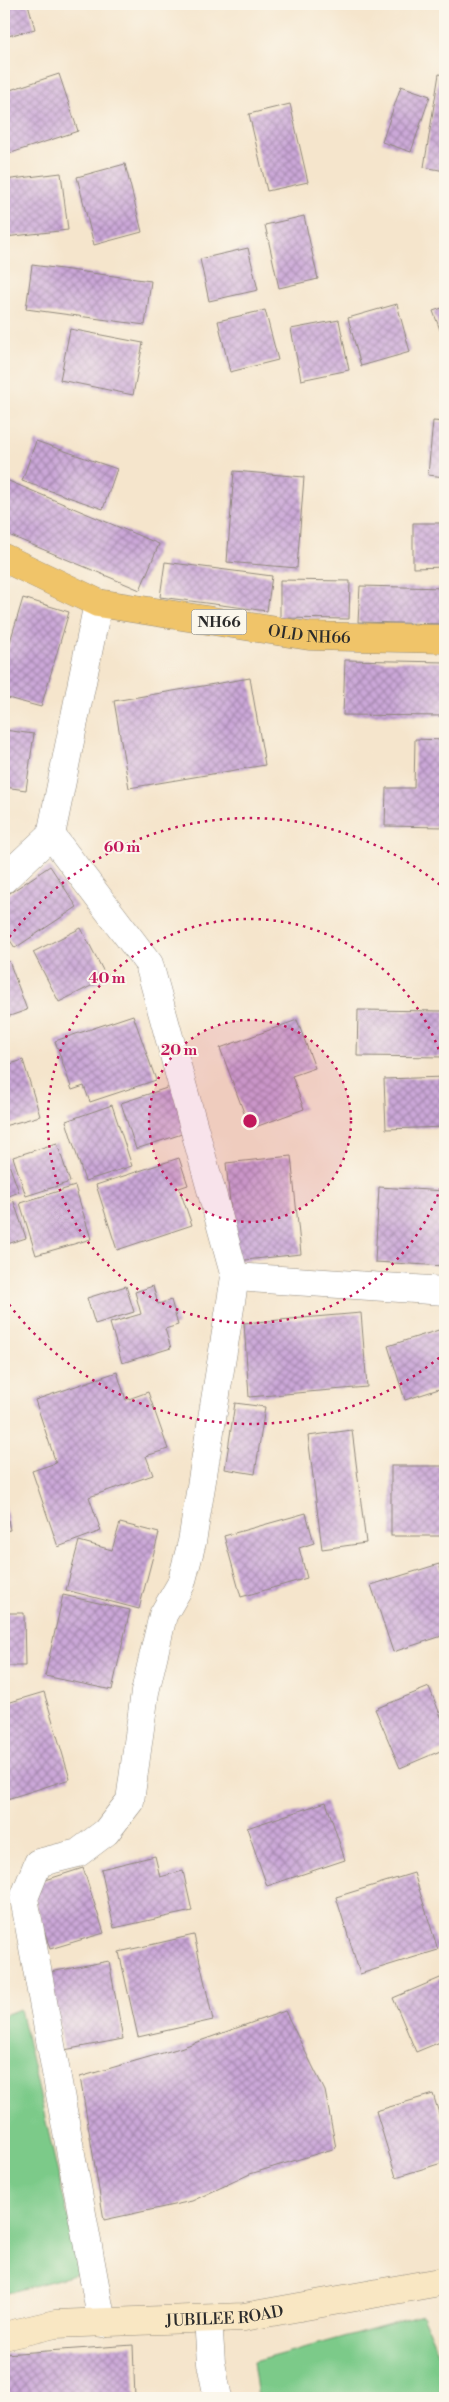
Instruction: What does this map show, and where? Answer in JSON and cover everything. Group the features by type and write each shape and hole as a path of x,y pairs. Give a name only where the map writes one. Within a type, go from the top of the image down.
{"main road":[{"name":"OLD NH66","path":"4,558 98,603 309,636 445,639"}],"street":[{"path":"4,879 50,835 98,603"},
{"path":"50,835 148,964 235,1277 192,1542 181,1584 163,1615 145,1692 130,1801 106,1832 78,1853 38,1863 24,1898 102,2323"},
{"path":"235,1277 445,1291"},
{"name":"JUBILEE ROAD","path":"4,2336 55,2324 244,2317 445,2281"},
{"path":"208,2319 211,2363 218,2398"}],"green space":[{"path":"20,2009 81,2273 4,2294 4,2015"},
{"path":"422,2315 445,2368 445,2398 258,2398 253,2362"}],"building":[{"path":"4,4 28,4 35,29 4,37"},
{"path":"59,74 78,131 8,154 4,142 4,92"},
{"path":"439,74 445,75 445,171 424,167"},
{"path":"401,86 430,96 411,152 382,142"},
{"path":"290,104 308,182 267,191 249,114"},
{"path":"125,164 142,232 94,245 77,177"},
{"path":"61,173 68,230 5,237 4,180"},
{"path":"304,216 318,279 279,288 265,225"},
{"path":"248,248 258,290 209,301 200,259"},
{"path":"32,265 151,281 145,325 26,309"},
{"path":"397,304 410,352 361,366 348,318"},
{"path":"445,307 445,343 433,311"},
{"path":"265,310 278,360 230,372 218,321"},
{"path":"339,320 349,370 301,380 291,329"},
{"path":"70,329 143,343 133,395 60,380"},
{"path":"433,421 445,422 445,477 428,475"},
{"path":"36,441 117,469 103,509 22,481"},
{"path":"234,471 304,477 297,568 227,562"},
{"path":"4,479 159,544 140,590 4,533"},
{"path":"413,523 445,523 445,567 413,568"},
{"path":"165,562 272,576 267,611 160,597"},
{"path":"280,580 350,581 349,619 280,618"},
{"path":"360,586 445,588 445,624 358,622"},
{"path":"23,598 69,612 41,707 4,697 4,662"},
{"path":"345,660 445,662 445,716 343,715"},
{"path":"250,678 265,765 129,788 114,701"},
{"path":"4,730 34,734 26,790 4,787"},
{"path":"415,739 445,740 445,827 385,826 386,788 414,788"},
{"path":"50,866 77,907 15,948 4,931 4,897"},
{"path":"81,928 107,978 59,1002 33,952"},
{"path":"9,961 27,1010 4,1018 4,963"},
{"path":"358,1010 445,1011 445,1057 357,1056"},
{"path":"133,1015 156,1080 90,1102 84,1086 72,1090 55,1041"},
{"path":"297,1020 315,1068 292,1076 304,1109 250,1129 220,1048"},
{"path":"23,1060 40,1116 4,1126 4,1066"},
{"path":"445,1077 445,1127 386,1129 384,1079"},
{"path":"173,1086 188,1132 136,1149 121,1103"},
{"path":"112,1105 132,1166 85,1181 66,1121"},
{"path":"57,1143 70,1182 26,1196 13,1157"},
{"path":"6,1156 19,1192 4,1198 4,1157"},
{"path":"291,1156 301,1254 236,1261 226,1163"},
{"path":"179,1158 188,1185 179,1188 192,1225 117,1250 96,1185"},
{"path":"75,1186 91,1239 36,1255 20,1203"},
{"path":"379,1187 445,1191 445,1266 375,1262"},
{"path":"13,1199 26,1238 4,1245 4,1202"},
{"path":"126,1286 134,1312 95,1324 87,1298"},
{"path":"153,1286 158,1304 171,1300 178,1325 165,1329 171,1348 122,1363 110,1323 141,1314 135,1292"},
{"path":"361,1313 367,1387 249,1397 244,1323"},
{"path":"445,1328 445,1387 405,1400 388,1346"},
{"path":"117,1372 126,1400 148,1392 168,1449 146,1456 153,1475 89,1497 101,1531 58,1547 32,1471 56,1463 35,1400"},
{"path":"235,1403 265,1407 255,1474 225,1469"},
{"path":"352,1430 366,1543 322,1549 308,1436"},
{"path":"391,1466 445,1466 445,1536 391,1536"},
{"path":"4,1499 10,1530 4,1531"},
{"path":"306,1513 314,1543 299,1548 307,1578 241,1597 224,1536"},
{"path":"120,1523 159,1533 139,1609 66,1590 79,1541 112,1550"},
{"path":"439,1564 445,1583 445,1635 393,1652 371,1585"},
{"path":"63,1595 130,1610 112,1690 45,1676"},
{"path":"4,1613 24,1613 25,1666 4,1666"},
{"path":"429,1687 445,1726 445,1749 400,1768 375,1709"},
{"path":"44,1692 70,1779 7,1799 4,1789 4,1704"},
{"path":"326,1802 345,1860 267,1886 247,1828"},
{"path":"155,1856 160,1877 183,1871 192,1911 114,1928 101,1869"},
{"path":"83,1868 104,1933 50,1949 30,1885"},
{"path":"414,1873 438,1950 360,1974 336,1897"},
{"path":"194,1935 213,2020 138,2037 119,1952"},
{"path":"109,1961 123,2039 64,2050 50,1972"},
{"path":"445,1976 445,2040 416,2052 393,1998"},
{"path":"285,2011 325,2091 336,2148 250,2174 192,2201 104,2220 80,2077 180,2048"},
{"path":"433,2094 445,2133 445,2162 396,2177 376,2111"},
{"path":"133,2345 135,2398 4,2398 4,2354"}]}
